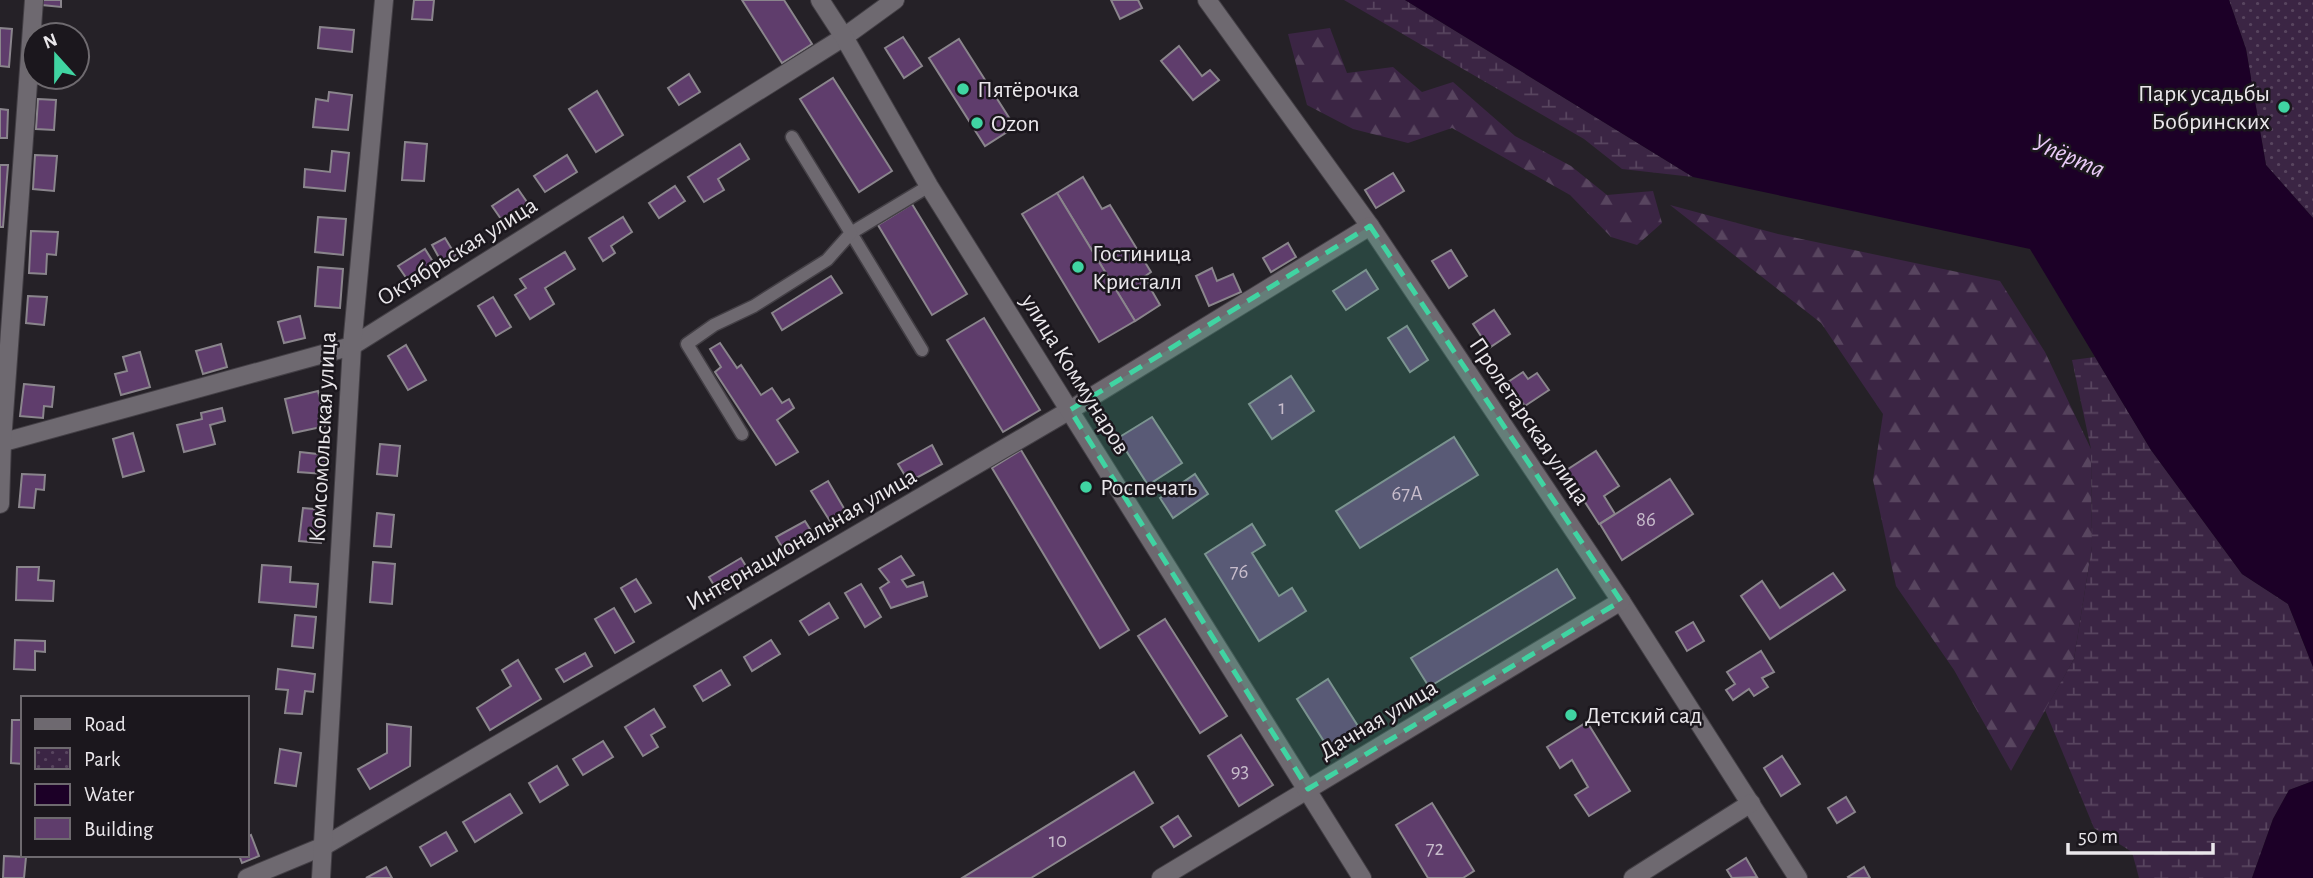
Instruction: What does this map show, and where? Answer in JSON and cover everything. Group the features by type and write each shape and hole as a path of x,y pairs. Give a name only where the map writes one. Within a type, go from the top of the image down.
{"street":[{"path":"0,504 1,442 34,0"},
{"name":"Комсомольская улица","path":"321,878 352,346 384,0"},
{"name":"улица Коммунаров","path":"820,0 929,186 1362,878"},
{"name":"Октябрьская улица","path":"1,442 352,346 844,37 895,0"},
{"name":"Пролетарская улица","path":"1207,0 1370,226 1621,601 1798,878"},
{"name":"Интернациональная улица","path":"247,878 324,846 1070,410 1370,226"},
{"name":"Дачная улица","path":"1161,878 1621,601"},
{"path":"1633,878 1751,803"}],"lane":[{"path":"792,137 922,350"},
{"path":"742,434 687,344 714,325 754,306 828,260 851,233 929,186"}],"highlighted area":[{"path":"1370,226 1621,601 1308,789 1070,410"}],"green space":[{"path":"1344,0 1405,0 1693,177 1622,169 1584,139"},
{"name":"Парк усадьбы Бобринских","path":"2229,0 2313,0 2313,218 2266,165 2246,49"},
{"path":"1330,28 1347,73 1393,67 1422,92 1453,82 1515,136 1571,166 1607,195 1653,191 1662,223 1637,245 1611,237 1570,195 1452,128 1408,143 1353,129 1307,105 1288,34"},
{"path":"1670,205 1778,234 2000,281 2045,352 2091,449 2092,546 2074,659 2011,771 1954,670 1896,586 1873,480 1883,414 1821,323"},
{"path":"2095,357 2151,450 2242,574 2288,604 2313,667 2313,781 2289,790 2273,819 2252,878 2139,878 2132,852 2094,828 2045,710 2074,659 2092,546 2091,449 2072,360"}],"water":[{"name":"Упёрта","path":"1405,0 2229,0 2246,49 2266,165 2313,218 2313,667 2288,604 2242,574 2151,450 2030,249 1693,177"},
{"path":"2313,781 2313,878 2252,878 2273,819 2289,790"}],"building":[{"path":"42,0 61,0 61,7 42,5"},
{"path":"414,0 434,0 432,20 412,19"},
{"path":"742,0 784,0 812,44 782,63"},
{"path":"1111,0 1138,0 1142,8 1120,19"},
{"path":"320,27 354,30 352,52 318,48"},
{"path":"0,28 12,29 9,67 0,66"},
{"path":"903,37 922,66 904,78 885,48"},
{"path":"959,39 1015,127 985,146 929,58"},
{"path":"1179,46 1202,76 1210,70 1219,80 1193,100 1161,61"},
{"path":"689,74 700,92 679,105 668,88"},
{"path":"833,78 892,171 859,192 800,99"},
{"path":"597,91 623,135 596,152 569,109"},
{"path":"329,92 352,95 348,130 313,127 316,99 328,101"},
{"path":"38,99 56,100 54,130 36,129"},
{"path":"0,109 8,110 7,138 0,138"},
{"path":"405,142 427,144 424,181 402,180"},
{"path":"740,144 749,159 718,179 724,190 704,202 688,177"},
{"path":"332,151 349,153 345,191 304,187 305,169 330,172"},
{"path":"35,155 57,156 54,191 33,189"},
{"path":"567,155 577,172 545,192 534,176"},
{"path":"0,165 8,165 3,227 0,227"},
{"path":"1393,173 1404,191 1376,208 1365,190"},
{"path":"1083,177 1102,209 1110,205 1151,272 1144,277 1160,305 1135,321 1057,193"},
{"path":"675,186 685,201 659,218 649,203"},
{"path":"518,189 529,205 503,222 492,206"},
{"name":"Гостиница Кристалл","path":"1057,193 1135,321 1099,342 1022,214"},
{"path":"912,204 967,294 932,315 878,225"},
{"path":"318,217 346,219 343,255 315,252"},
{"path":"623,217 632,232 611,246 615,253 603,261 589,238"},
{"path":"31,231 58,232 56,255 47,254 46,274 29,273"},
{"path":"445,238 456,256 442,263 432,245"},
{"path":"1288,243 1296,257 1271,272 1263,258"},
{"path":"425,249 435,265 409,282 398,266"},
{"path":"1451,250 1467,276 1449,288 1432,261"},
{"path":"565,252 575,269 545,288 554,304 530,319 515,295 526,288 520,279"},
{"path":"318,267 343,269 340,308 315,306"},
{"path":"1212,268 1217,281 1233,274 1241,292 1209,306 1196,276"},
{"path":"1366,270 1378,289 1346,310 1333,291"},
{"path":"831,276 842,293 782,330 772,313"},
{"path":"28,296 47,297 44,325 26,323"},
{"path":"493,297 511,327 496,336 478,306"},
{"path":"1494,310 1510,334 1489,348 1473,324"},
{"path":"300,316 305,338 284,343 278,322"},
{"path":"984,318 1040,410 1003,432 947,340"},
{"path":"1407,326 1428,360 1410,372 1388,338"},
{"path":"720,343 737,368 741,365 761,395 772,388 782,403 789,399 794,408 777,420 798,452 776,465 715,372 721,367 710,349"},
{"path":"221,344 227,367 203,374 196,351"},
{"path":"406,345 426,380 408,390 388,356"},
{"path":"140,352 150,387 121,395 115,374 127,371 123,357"},
{"path":"1523,372 1528,379 1537,373 1549,390 1525,406 1508,382"},
{"path":"1291,376 1314,411 1272,439 1249,404"},
{"path":"24,384 54,387 52,407 44,406 43,418 20,416"},
{"path":"318,391 326,426 293,433 285,399"},
{"path":"222,408 225,421 210,425 215,444 184,452 177,425 202,419 201,413"},
{"path":"1152,417 1182,463 1148,485 1118,438"},
{"path":"133,433 144,471 123,477 113,439"},
{"path":"1454,437 1478,475 1360,548 1336,511"},
{"path":"380,444 400,446 397,476 377,474"},
{"path":"932,445 942,464 909,482 898,464"},
{"path":"1021,450 1129,630 1100,648 992,468"},
{"path":"1596,451 1619,486 1604,496 1615,514 1599,524 1565,471"},
{"path":"300,452 326,455 324,474 298,472"},
{"path":"22,474 45,475 44,490 36,489 34,508 19,507"},
{"path":"1195,474 1208,494 1173,518 1160,498"},
{"path":"1670,479 1693,514 1622,560 1600,524"},
{"path":"828,481 849,517 833,526 811,491"},
{"path":"303,508 325,510 321,543 299,541"},
{"path":"377,513 394,515 391,547 374,546"},
{"path":"805,521 815,537 786,554 776,537"},
{"path":"1252,524 1265,545 1252,553 1279,596 1292,588 1306,611 1259,641 1205,554"},
{"path":"901,556 914,575 902,580 907,587 923,582 927,596 891,608 880,588 889,582 879,569"},
{"path":"741,558 752,576 720,595 709,577"},
{"path":"373,562 395,564 392,604 370,602"},
{"path":"262,565 291,567 290,582 318,584 316,607 259,602"},
{"path":"17,567 39,567 38,580 54,581 53,601 16,600"},
{"path":"1557,569 1575,598 1429,687 1411,658"},
{"path":"1833,573 1845,590 1770,639 1741,596 1762,581 1780,608"},
{"path":"636,579 651,603 635,612 621,588"},
{"path":"861,584 881,617 865,627 845,593"},
{"path":"829,603 838,618 809,635 800,621"},
{"path":"614,608 634,642 615,653 595,619"},
{"path":"295,615 316,617 313,648 292,646"},
{"path":"1165,619 1227,716 1200,733 1138,636"},
{"path":"1693,622 1704,641 1687,651 1676,632"},
{"path":"15,640 45,641 45,652 35,651 35,670 14,669"},
{"path":"771,640 780,654 752,671 744,657"},
{"path":"1761,651 1774,672 1762,678 1768,687 1754,696 1749,689 1733,700 1726,690 1735,684 1727,672"},
{"path":"585,653 592,666 564,682 556,669"},
{"path":"518,660 541,699 490,730 477,708 511,686 502,670"},
{"path":"278,669 315,674 313,692 305,691 302,714 285,713 288,690 276,689"},
{"path":"721,670 730,685 703,701 694,686"},
{"path":"1328,679 1363,734 1332,754 1297,699"},
{"path":"654,709 665,727 651,735 658,747 643,756 625,727"},
{"path":"12,720 21,720 21,764 11,763"},
{"path":"1587,722 1630,791 1589,816 1575,795 1588,787 1572,760 1560,768 1547,747"},
{"path":"387,724 411,727 410,766 370,789 358,769 387,753"},
{"path":"1241,735 1273,785 1239,806 1208,756"},
{"path":"603,741 613,757 583,775 573,759"},
{"path":"280,749 301,753 296,786 275,783"},
{"path":"1782,756 1800,784 1781,796 1764,768"},
{"path":"557,766 568,785 540,802 529,783"},
{"path":"1134,772 1153,803 1031,878 962,878"},
{"path":"510,794 522,813 475,842 463,822"},
{"path":"1846,797 1855,812 1837,823 1828,808"},
{"path":"1432,803 1474,871 1463,878 1428,878 1396,825"},
{"path":"1178,816 1191,836 1174,847 1161,827"},
{"path":"446,832 457,851 431,866 420,847"},
{"path":"251,835 259,856 242,863 240,857 248,857 248,836"},
{"path":"4,856 26,857 24,878 3,878"},
{"path":"1746,858 1757,877 1732,878 1727,870"},
{"path":"386,867 392,878 366,878"},
{"path":"1864,867 1870,878 1848,877"}],"place":[{"name":"Пятёрочка","path":"963,89"},
{"name":"Парк усадьбы Бобринских","path":"2284,107"},
{"name":"Ozon","path":"977,123"},
{"name":"Гостиница Кристалл","path":"1078,267"},
{"name":"Роспечать","path":"1086,487"},
{"name":"Детский сад","path":"1571,715"}]}
